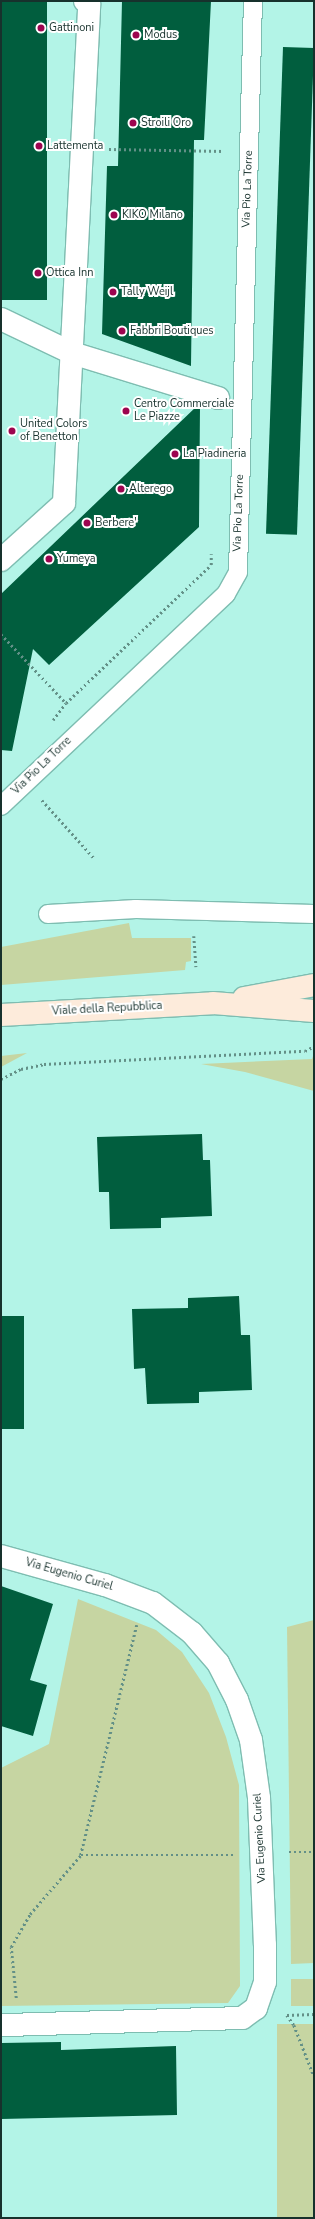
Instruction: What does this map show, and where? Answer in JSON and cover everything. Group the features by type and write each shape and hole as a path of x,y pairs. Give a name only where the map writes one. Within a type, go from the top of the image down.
{"street":[{"path":"1,560 64,503 89,4 85,1"},
{"path":"1,319 72,353 218,398"},
{"name":"Viale della Repubblica","path":"1,1016 213,1003 314,985"},
{"name":"Viale della Repubblica","path":"213,1003 314,1011"},
{"name":"Via Eugenio Curiel","path":"1,1556 105,1585 153,1602 192,1633 218,1664 237,1700 251,1740 259,1798 263,1879 265,1982 256,2008 242,2018 8,2025"}],"lane":[{"name":"Via Pio La Torre","path":"1,806 226,594 238,572 253,1"},
{"path":"48,914 136,909 314,914"}],"path":[{"path":"82,149 229,151"},
{"path":"49,726 66,703 211,565 212,549"},
{"path":"1,634 66,703"},
{"path":"40,799 96,859"},
{"path":"194,932 196,967"},
{"path":"1,1079 20,1069 44,1064 305,1051 314,1046"},
{"path":"8,2025 17,2004 11,1948 30,1914 81,1855 138,1621"},
{"path":"289,1852 314,1852"},
{"path":"81,1855 239,1856"},
{"path":"287,2014 294,2025 314,2076"},
{"path":"283,2015 314,2014"}],"green space":[{"path":"129,923 132,938 191,938 191,961 186,962 185,970 1,985 1,947"},
{"path":"27,1053 1,1067 1,1056"},
{"path":"314,1053 314,1091 245,1072 201,1064 312,1059"},
{"path":"78,1599 156,1630 182,1652 209,1693 226,1737 239,1785 240,1986 228,2003 1,2006 1,1768 49,1744"},
{"path":"314,1620 314,1963 291,1964 287,1627"},
{"path":"291,1979 314,1979 314,2006 291,2006"},
{"path":"277,2024 314,2024 314,2218 277,2218"}],"building":[{"path":"1,1 47,1 47,300 1,300"},
{"path":"122,1 211,1 204,140 194,140 191,366 102,334 107,166 118,166"},
{"path":"283,47 314,48 297,535 266,534"},
{"path":"198,405 200,406 199,527 49,665 33,649 12,751 1,750 1,594"},
{"path":"202,1134 203,1160 210,1160 212,1216 161,1218 161,1228 110,1229 109,1192 99,1192 97,1137"},
{"path":"239,1296 241,1335 250,1335 252,1390 199,1392 199,1403 147,1404 145,1368 134,1369 132,1309 188,1308 188,1298"},
{"path":"1,1316 24,1316 24,1429 1,1429"},
{"path":"1,1586 53,1604 30,1680 47,1685 33,1736 1,1726"},
{"path":"61,2042 61,2050 176,2046 177,2115 1,2119 1,2043"}],"place":[{"name":"Gattinoni","path":"41,28"},
{"name":"Modus","path":"136,35"},
{"name":"Stroili Oro","path":"133,123"},
{"name":"Lattementa","path":"39,146"},
{"name":"KIKO Milano","path":"114,215"},
{"name":"Ottica Inn","path":"38,273"},
{"name":"Tally Weijl","path":"113,292"},
{"name":"Fabbri Boutiques","path":"122,331"},
{"name":"Centro Commerciale Le Piazze","path":"126,411"},
{"name":"United Colors of Benetton","path":"12,431"},
{"name":"La Piadineria","path":"175,454"},
{"name":"Alterego","path":"121,489"},
{"name":"Berbere'","path":"87,523"},
{"name":"Yumeya","path":"49,559"}]}
